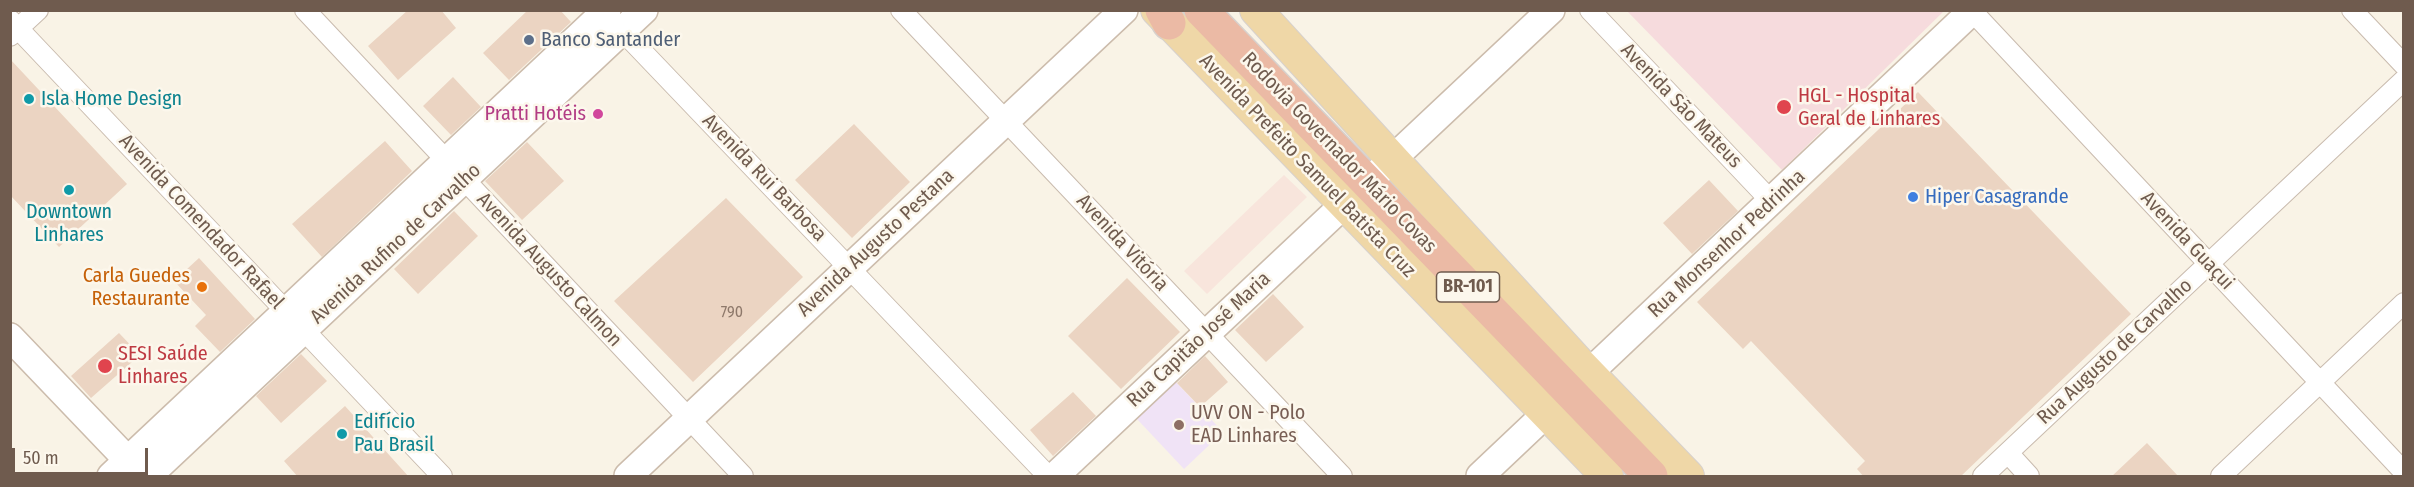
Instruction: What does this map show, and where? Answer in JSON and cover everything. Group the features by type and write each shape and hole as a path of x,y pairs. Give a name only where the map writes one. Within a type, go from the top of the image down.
{"highway":[{"name":"Rodovia Governador Mário Covas","path":"1202,10 1568,394 1651,477"}],"main road":[{"name":"Avenida Prefeito Samuel Batista Cruz","path":"1256,10 1393,158 1568,394 1607,477"},
{"name":"Avenida Prefeito Samuel Batista Cruz","path":"1162,15 1344,204 1568,394 1688,477"}],"street":[{"path":"13,28 38,10"},
{"name":"Avenida Augusto Calmon","path":"305,10 743,477"},
{"name":"Avenida Rufino de Carvalho","path":"133,473 455,170 609,16 644,10"},
{"name":"Avenida Vitória","path":"901,10 1342,477"},
{"name":"Avenida Augusto Pestana","path":"628,477 1124,10"},
{"path":"1393,158 1551,10"},
{"name":"Avenida São Mateus","path":"1590,10 1771,201"},
{"path":"2352,10 2403,65"},
{"name":"Rua Monsenhor Pedrinha","path":"1480,477 1972,11"},
{"name":"Avenida Guaçui","path":"1972,11 2403,472"},
{"name":"Avenida Rui Barbosa","path":"609,16 1048,477"},
{"name":"Avenida Comendador Rafael","path":"13,28 442,477"},
{"name":"Rua Augusto de Carvalho","path":"1983,477 2403,80"},
{"name":"Rua Capitão José Maria","path":"1055,477 1393,158"},
{"path":"2221,477 2403,303"},
{"path":"10,337 133,473"},
{"path":"2008,453 2029,477"}],"shaded area":[{"name":"HGL - Hospital Geral de Linhares","path":"1627,10 1945,10 1782,170 1627,11"},
{"path":"1284,175 1307,197 1207,294 1184,271"},
{"name":"UVV ON - Polo EAD Linhares","path":"1175,381 1223,432 1184,469 1136,418"}],"building":[{"path":"408,10 441,10 456,28 398,80 368,46"},
{"name":"Banco Santander","path":"528,10 560,10 571,22 509,80 483,53"},
{"path":"10,59 127,184 59,247 10,195"},
{"path":"453,77 481,107 451,135 423,106"},
{"name":"Hiper Casagrande","path":"1918,92 2131,314 1960,477 1864,477 1857,469 1865,461 1751,341 1743,349 1697,302"},
{"path":"854,124 910,182 852,238 795,180"},
{"path":"385,141 412,171 322,257 292,224"},
{"path":"527,142 564,181 522,220 485,181"},
{"path":"1709,180 1738,211 1692,254 1663,223"},
{"path":"726,198 803,277 693,382 614,301"},
{"path":"454,211 478,236 418,294 394,269"},
{"path":"199,258 255,319 220,352 195,326 206,315 174,281"},
{"path":"1127,278 1180,332 1121,389 1068,336"},
{"path":"1273,294 1304,327 1266,362 1235,330"},
{"name":"SESI Saúde Linhares","path":"119,333 140,355 91,398 71,376"},
{"path":"301,354 327,381 281,423 256,396"},
{"path":"1205,356 1228,382 1200,407 1177,383"},
{"path":"1073,392 1096,416 1053,456 1030,430"},
{"name":"Edifício Pau Brasil","path":"345,406 409,477 298,477 284,461"},
{"path":"2147,443 2179,477 2111,477"}],"place":[{"name":"Banco Santander","path":"529,40"},
{"name":"Isla Home Design","path":"29,99"},
{"name":"HGL - Hospital Geral de Linhares","path":"1784,107"},
{"name":"Pratti Hotéis","path":"598,114"},
{"name":"Downtown Linhares","path":"69,190"},
{"name":"Hiper Casagrande","path":"1913,197"},
{"name":"Carla Guedes Restaurante","path":"202,287"},
{"name":"SESI Saúde Linhares","path":"105,366"},
{"name":"UVV ON - Polo EAD Linhares","path":"1179,425"},
{"name":"Edifício Pau Brasil","path":"342,434"}]}
